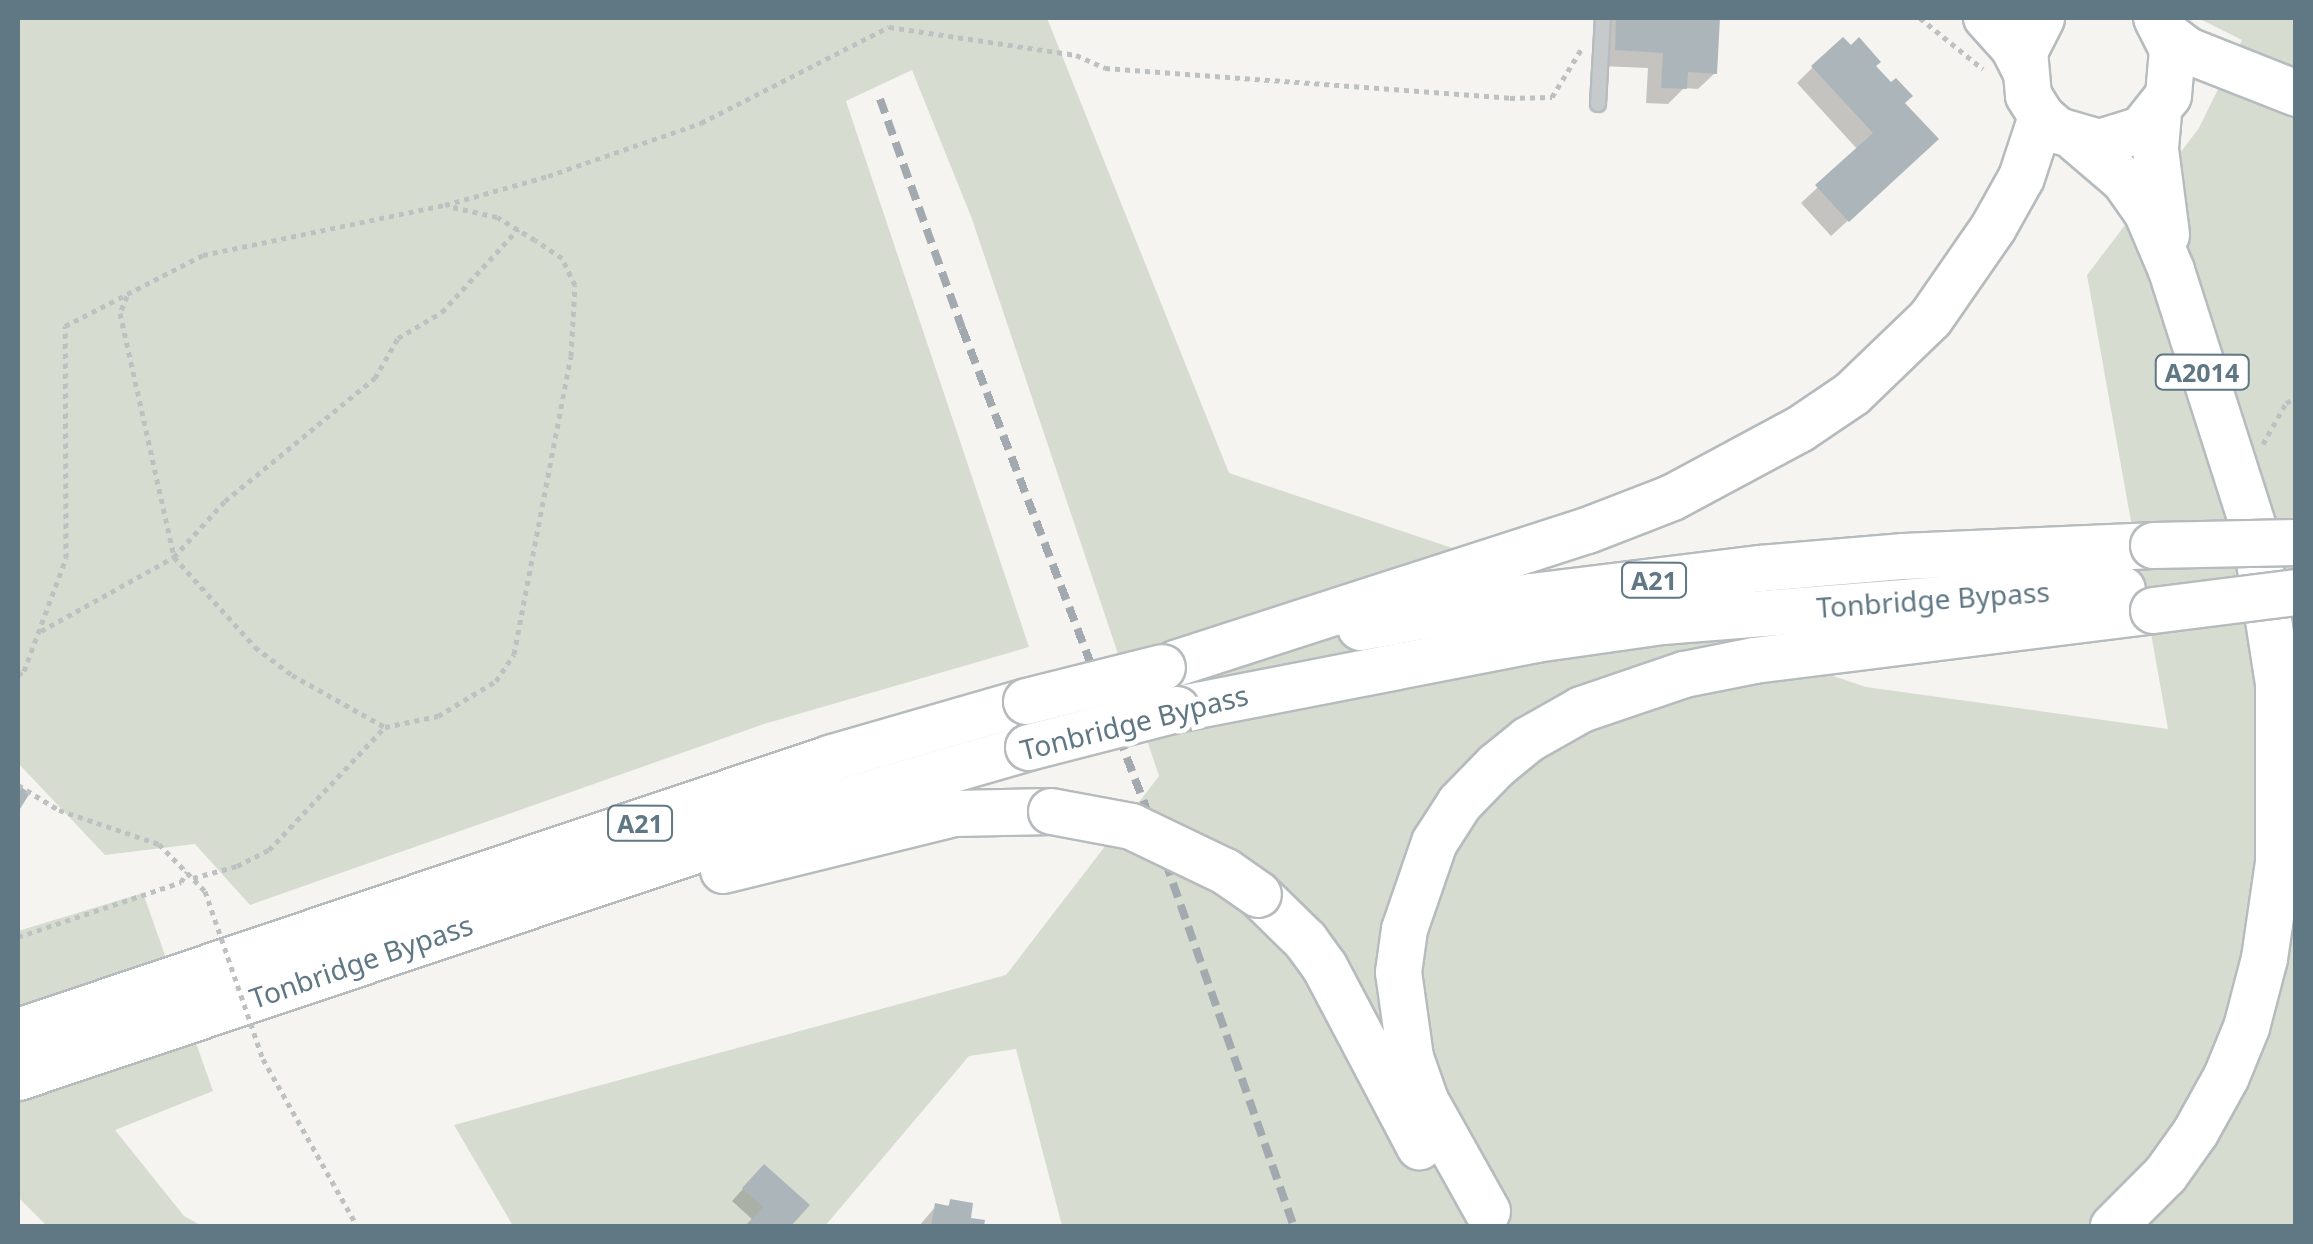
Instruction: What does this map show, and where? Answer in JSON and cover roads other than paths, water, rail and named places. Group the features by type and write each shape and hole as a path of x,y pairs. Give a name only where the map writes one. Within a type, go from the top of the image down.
{"highway":[{"path":"2040,18 2009,74 2059,128 2121,138 2193,82 2219,76 2283,87"},
{"path":"2161,26 2186,50 2283,87"},
{"path":"2161,26 2174,64 2163,104"},
{"name":"A2014","path":"2163,104 2155,149 2171,270"},
{"path":"1168,666 1587,530 1686,490 1799,430 1852,394 1930,318 2059,128"},
{"name":"A2014","path":"2059,128 2124,180 2146,211 2171,270 2254,530 2278,684 2287,798 2264,958 2246,1027 2226,1076 2195,1132 2165,1174 2113,1226"},
{"name":"Tonbridge Bypass","path":"18,1077 838,802 1176,709 1535,639 1662,621 2153,581 2296,542"},
{"name":"Tonbridge Bypass","path":"18,1031 830,758 1026,701 1168,666 1531,596 1666,578 1903,556 2153,581"},
{"path":"1494,1219 1425,1100 1410,1057 1398,972 1404,929 1434,842 1459,803 1528,739 1581,709 1684,674 2153,581 2296,590"},
{"path":"272,991 433,954 898,824 954,813 1051,812 1132,826 1225,871 1258,894 1294,928 1324,966 1424,1154 1449,1186 1494,1219"}],"main road":[{"path":"1985,18 2012,48 2009,74"}],"lane":[{"path":"1598,104 1603,18"}],"railway":[{"path":"880,99 962,328 1150,818 1294,1226"}]}
